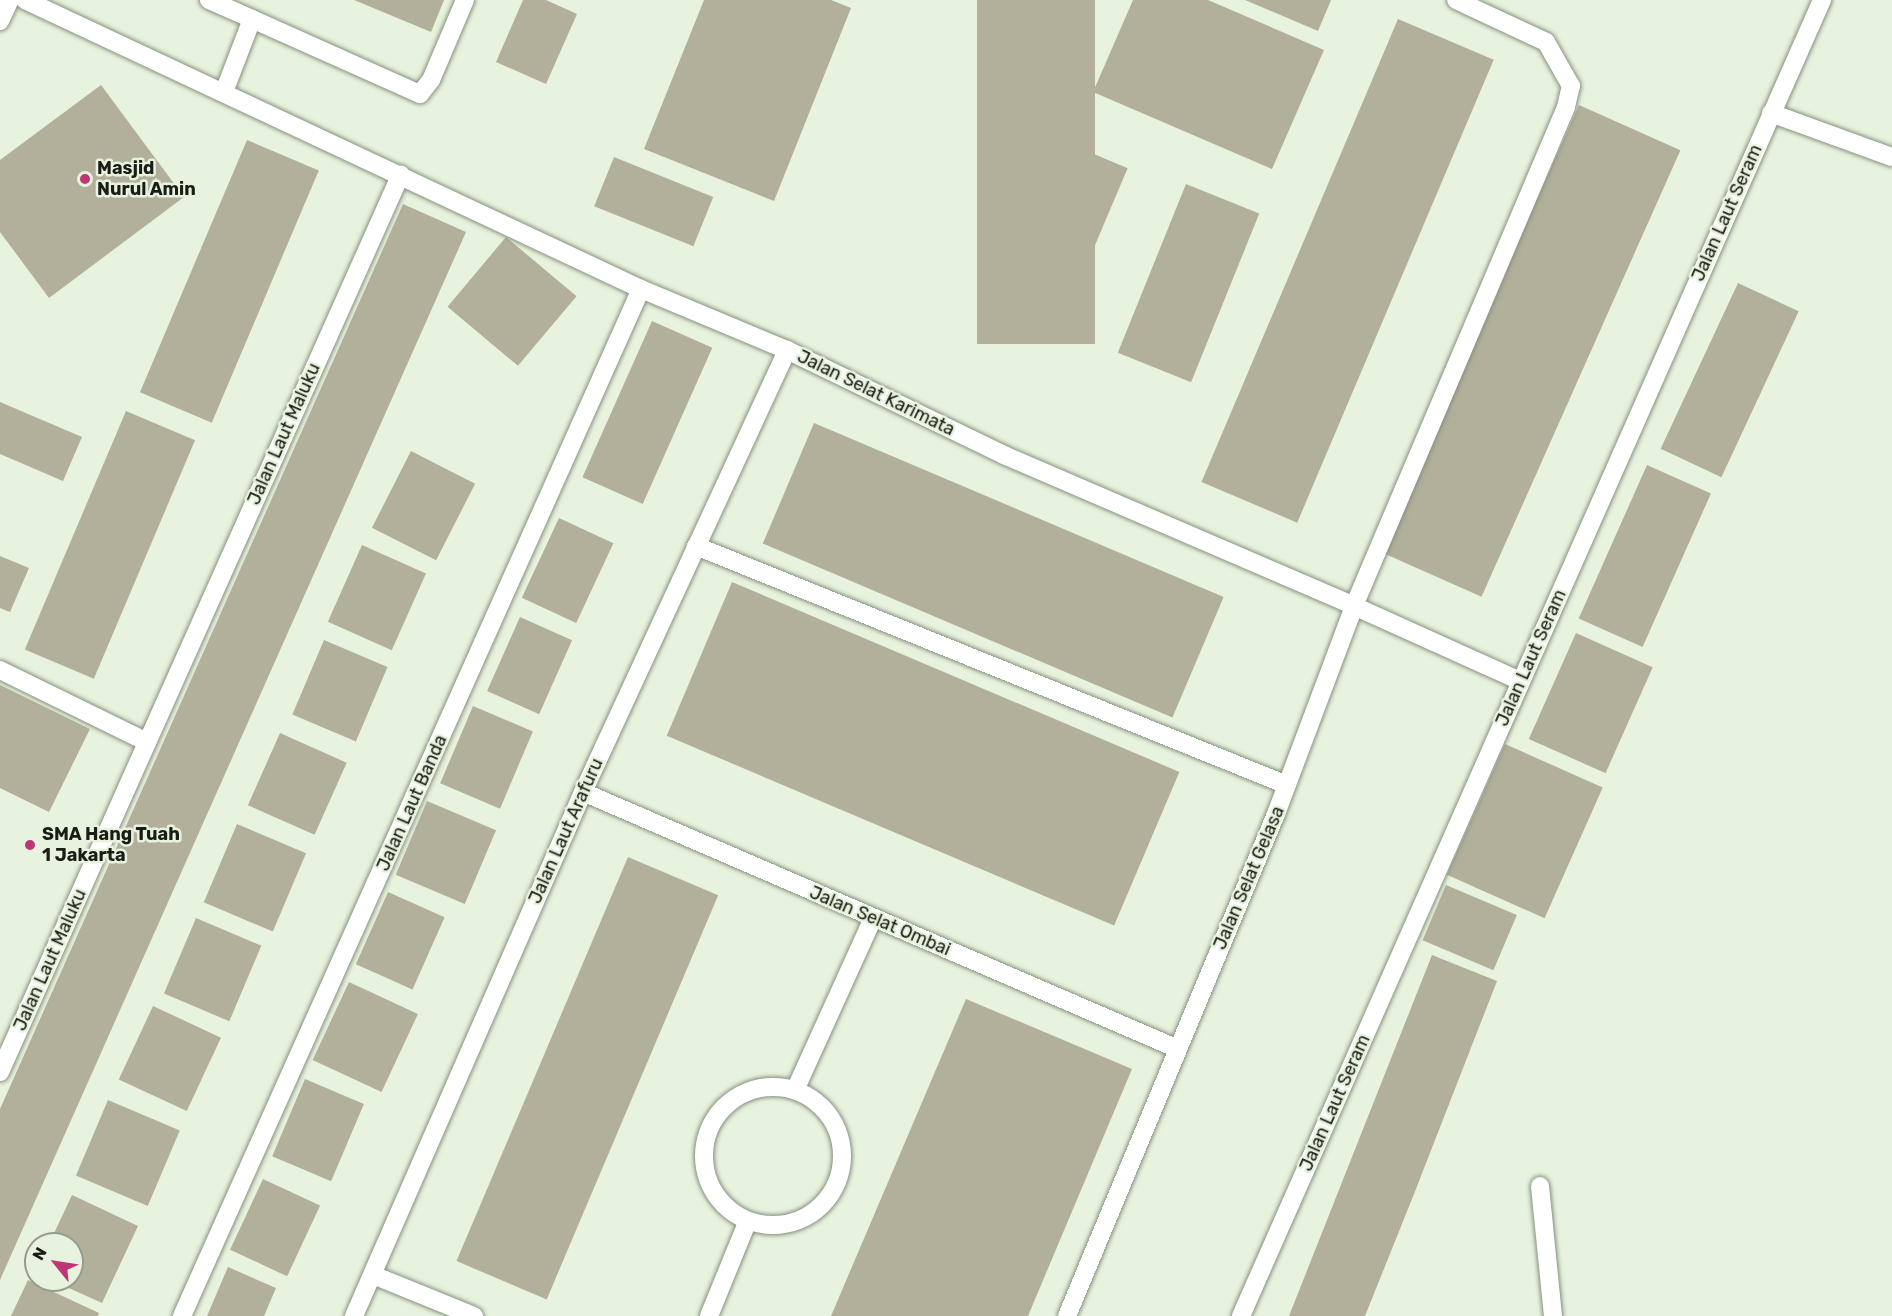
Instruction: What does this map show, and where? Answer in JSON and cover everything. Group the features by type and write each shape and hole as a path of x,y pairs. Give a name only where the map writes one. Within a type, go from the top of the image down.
{"lane":[{"path":"0,21 10,0"},
{"path":"25,0 401,174"},
{"path":"209,0 420,94 430,80 465,0"},
{"name":"Jalan Selat Gelasa","path":"1067,1316 1287,785 1354,606 1566,107 1571,86 1546,42 1455,0"},
{"name":"Jalan Laut Seram","path":"1241,1316 1822,0"},
{"path":"224,92 252,19"},
{"path":"1771,113 1892,157"},
{"name":"Jalan Selat Karimata","path":"401,174 641,289 787,350 1004,455 1354,606"},
{"name":"Jalan Laut Maluku","path":"0,1072 401,174"},
{"name":"Jalan Laut Banda","path":"182,1316 641,289"},
{"name":"Jalan Laut Arafuru","path":"354,1316 583,792 787,350"},
{"path":"696,546 1287,785"},
{"path":"1354,606 1520,681"},
{"path":"0,670 147,742"},
{"name":"Jalan Selat Ombai","path":"583,792 1178,1049"},
{"path":"796,1088 873,918"},
{"path":"796,1088 831,1115 843,1158 840,1169 828,1200 791,1225 747,1224 707,1186 705,1131 742,1091 796,1088"},
{"path":"1540,1186 1553,1316"},
{"path":"709,1316 747,1224"},
{"path":"373,1275 474,1316"}],"building":[{"path":"354,0 444,0 431,32"},
{"path":"523,0 546,0 577,14 546,84 496,62"},
{"path":"704,0 831,0 851,8 774,201 644,149"},
{"path":"977,0 1095,0 1095,344 977,344"},
{"path":"1133,0 1208,0 1324,50 1272,169 1093,92"},
{"path":"1245,0 1331,0 1318,31"},
{"path":"1398,19 1494,60 1297,523 1201,482"},
{"name":"Masjid Nurul Amin","path":"101,85 184,197 49,298 0,232 0,160"},
{"path":"1579,105 1680,150 1482,597 1380,552"},
{"path":"1054,137 1128,168 1061,325 988,293"},
{"path":"247,140 319,170 212,423 140,392"},
{"path":"614,157 713,197 693,246 594,206"},
{"path":"1186,184 1259,214 1191,382 1118,353"},
{"path":"403,204 466,232 0,1280 0,1109"},
{"path":"506,237 576,296 518,366 448,307"},
{"path":"1738,283 1799,311 1721,477 1661,449"},
{"path":"652,321 712,348 643,504 582,477"},
{"path":"0,402 82,437 63,481 0,454"},
{"path":"126,411 195,440 94,679 25,649"},
{"path":"814,423 1224,597 1172,717 763,544"},
{"path":"411,451 475,484 436,560 372,528"},
{"path":"1647,465 1711,493 1643,647 1579,618"},
{"path":"559,518 613,543 576,623 522,598"},
{"path":"362,545 426,573 392,650 328,622"},
{"path":"0,556 29,568 10,612 0,608"},
{"path":"732,582 1179,772 1114,926 667,736"},
{"path":"520,617 572,640 539,714 487,691"},
{"path":"1576,633 1653,667 1606,773 1529,739"},
{"path":"324,640 388,667 356,742 292,715"},
{"path":"0,685 90,729 49,812 0,788"},
{"path":"473,706 533,731 500,809 440,783"},
{"path":"280,733 347,763 315,835 248,805"},
{"path":"1505,744 1603,788 1545,918 1447,875"},
{"path":"427,801 496,830 465,904 396,875"},
{"path":"237,824 306,853 273,932 204,902"},
{"path":"628,857 718,895 547,1299 456,1261"},
{"path":"1446,885 1517,915 1493,970 1423,940"},
{"path":"388,892 445,917 413,989 356,964"},
{"path":"196,918 261,946 229,1021 164,993"},
{"path":"1432,955 1497,981 1414,1194 1365,1316 1289,1316"},
{"path":"349,982 418,1014 382,1092 313,1060"},
{"path":"966,999 1132,1069 1028,1316 831,1316"},
{"path":"153,1006 221,1038 187,1111 119,1079"},
{"path":"305,1079 364,1104 331,1181 272,1156"},
{"path":"108,1100 180,1130 148,1206 76,1175"},
{"path":"263,1179 320,1206 287,1276 230,1250"},
{"path":"72,1195 138,1226 102,1303 78,1292 84,1292 84,1232 55,1232"},
{"path":"228,1267 276,1288 264,1316 207,1316"},
{"path":"24,1288 24,1292 54,1292 99,1313 98,1316 11,1316"}],"place":[{"name":"Masjid Nurul Amin","path":"85,179"},
{"name":"SMA Hang Tuah 1 Jakarta","path":"30,845"}]}
